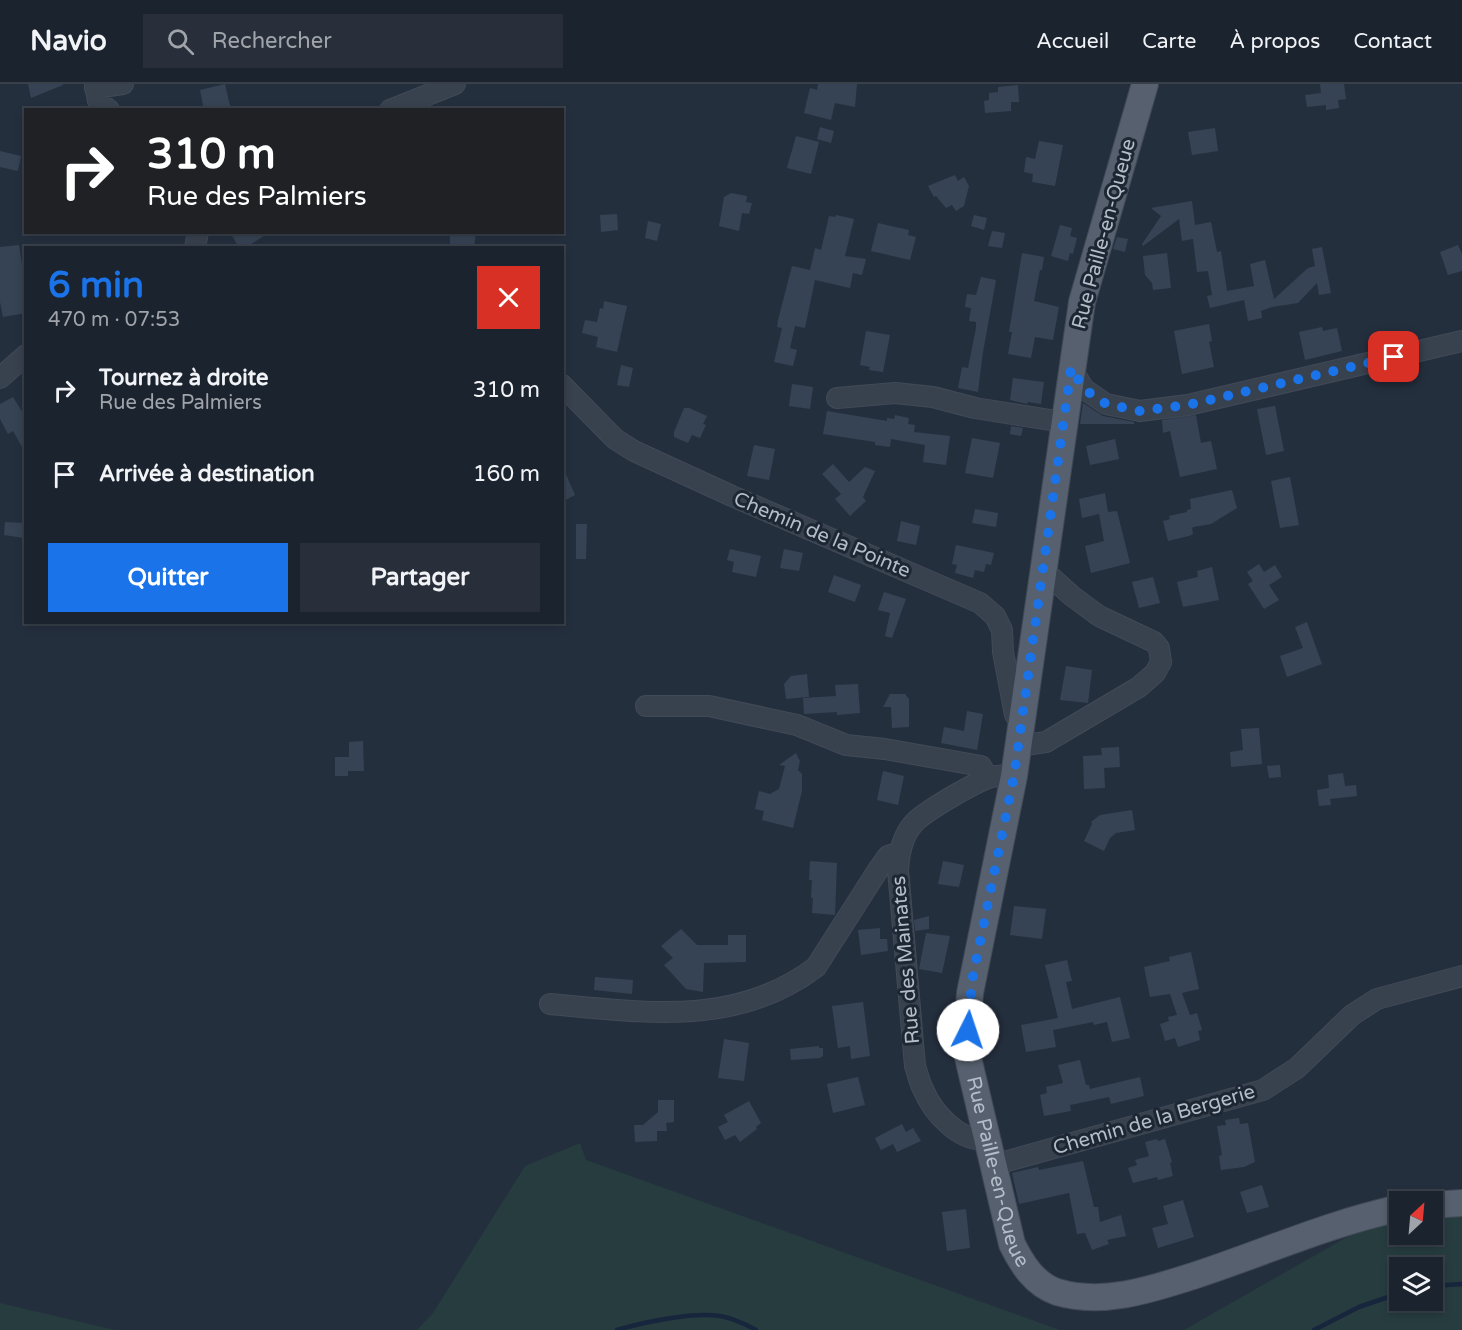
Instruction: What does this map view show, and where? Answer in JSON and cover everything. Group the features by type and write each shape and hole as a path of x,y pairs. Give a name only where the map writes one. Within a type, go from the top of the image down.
{"main road":[{"name":"Rue Paille-en-Queue","path":"1145,84 1082,302 1014,776 970,993 966,1049 1012,1244 1022,1263 1035,1279 1056,1291 1080,1296 1142,1292 1248,1258 1366,1215 1389,1210"},
{"path":"1443,1204 1462,1203"}],"street":[{"path":"107,108 98,101 95,86 123,84"},
{"path":"395,108 455,84"},
{"path":"1071,368 1084,389 1106,404 1140,411 1188,405 1462,342"},
{"path":"0,378 24,357"},
{"name":"Chemin de la Pointe","path":"564,388 615,439 634,451 980,603 995,616 1002,630 1003,652 1015,715 1022,720"},
{"path":"837,398 895,393 933,397 975,408 1063,422"},
{"path":"1018,746 1046,742 1140,687 1155,673 1161,662 1159,648 1154,642 1099,616 1072,597 1043,570"},
{"path":"646,706 709,706 797,724 846,745 885,749 981,766 988,778"},
{"name":"Rue des Mainates","path":"987,1139 979,1140 963,1135 936,1112 922,1090 915,1066 898,870 905,837 915,822 928,811 988,778 1014,776"},
{"path":"550,1004 621,1010 698,1011 731,1007 770,995 816,967 888,856 900,852"},
{"name":"Chemin de la Bergerie","path":"993,1165 1263,1090 1298,1068 1352,1015 1377,999 1462,976"}],"green space":[{"path":"580,1143 586,1160 1060,1330 417,1330 433,1313 525,1166"},
{"path":"1462,1208 1462,1330 1184,1330 1354,1233 1351,1219 1389,1222 1389,1245 1443,1245 1443,1215"},
{"path":"0,1303 115,1330 0,1330"}],"building":[{"path":"28,84 63,84 63,85 31,98"},
{"path":"225,84 231,108 204,108 200,90"},
{"path":"818,84 857,84 855,107 835,103 831,120 804,113 810,88 817,90"},
{"path":"1320,84 1344,84 1346,99 1338,100 1339,108 1326,110 1326,105 1307,107 1305,95 1321,93"},
{"path":"1018,85 1019,102 1011,102 1011,111 985,113 984,101 989,100 989,93 998,92 998,87"},
{"path":"820,127 834,131 831,143 817,139"},
{"path":"1215,128 1218,151 1192,155 1188,132"},
{"path":"796,136 819,142 811,174 787,168"},
{"path":"1039,141 1063,145 1055,186 1032,182 1033,174 1024,172 1026,157 1035,159"},
{"path":"0,151 21,156 18,171 0,167"},
{"path":"955,175 958,181 964,177 969,186 964,206 956,211 952,205 946,208 936,196 934,197 928,186"},
{"path":"731,193 747,196 746,202 752,203 749,214 742,213 739,231 719,226 724,197"},
{"path":"1192,201 1195,225 1211,222 1217,252 1221,251 1227,291 1254,286 1250,264 1265,260 1274,299 1308,268 1315,266 1312,249 1322,247 1331,293 1319,295 1317,283 1298,303 1272,307 1261,311 1262,318 1248,321 1244,300 1210,308 1207,296 1212,295 1208,271 1197,272 1193,239 1182,241 1179,219 1143,246 1142,244 1161,216 1151,208"},
{"path":"617,214 618,230 601,232 600,215"},
{"path":"836,215 854,219 845,256 866,259 862,275 853,273 850,288 815,280 805,328 795,326 790,348 797,350 793,366 774,362 782,328 777,327 778,320 792,266 810,270 815,248 821,250 829,216 835,217"},
{"path":"974,215 987,218 984,230 971,226"},
{"path":"648,221 661,224 657,241 645,238"},
{"path":"878,223 909,230 908,235 916,237 910,260 871,251"},
{"path":"1060,225 1072,228 1070,236 1077,238 1073,254 1070,253 1068,261 1051,256"},
{"path":"992,231 1005,233 1002,248 988,246"},
{"path":"231,234 267,234 248,246 238,246"},
{"path":"450,234 476,234 474,246 450,246"},
{"path":"1117,237 1128,239 1125,252 1113,249"},
{"path":"19,245 24,277 24,313 3,317 0,302 0,247"},
{"path":"1458,245 1462,254 1462,271 1448,275 1440,252"},
{"path":"1022,253 1044,257 1034,301 1059,307 1053,340 1035,337 1031,358 1008,354 1012,332 1009,332"},
{"path":"1167,253 1171,288 1153,290 1152,283 1145,275 1143,256"},
{"path":"981,277 996,280 978,392 958,388 962,367 968,368 976,328 976,322 969,321 971,308 965,307 967,294 976,295"},
{"path":"604,301 627,306 617,352 596,347 598,337 582,333 585,320 597,322"},
{"path":"1209,324 1212,341 1209,342 1214,367 1182,374 1174,331"},
{"path":"1322,327 1323,331 1337,328 1342,351 1305,360 1299,332"},
{"path":"866,331 890,335 883,372 869,370 870,367 860,365"},
{"path":"621,365 633,368 629,387 617,385"},
{"path":"1013,378 1044,382 1041,404 1010,400"},
{"path":"792,384 813,387 810,409 789,406"},
{"path":"13,397 24,415 24,450 13,431 8,434 0,419 0,404"},
{"path":"1083,403 1103,416 1134,422 1134,424 1080,424"},
{"path":"1275,406 1284,451 1266,455 1257,409"},
{"path":"684,408 707,416 700,438 692,435 688,443 674,437"},
{"path":"827,411 887,421 887,418 894,419 895,415 909,418 908,424 915,425 914,432 950,436 946,465 923,462 925,445 891,439 890,447 875,445 875,442 823,434"},
{"path":"1196,415 1201,443 1211,441 1217,469 1180,477 1170,431 1163,433 1162,420"},
{"path":"1011,426 1023,428 1021,436 1010,434"},
{"path":"972,438 1000,443 993,478 965,473"},
{"path":"1115,439 1119,459 1090,465 1086,446"},
{"path":"754,445 775,449 769,480 747,476"},
{"path":"833,464 849,482 865,467 875,471 863,497 866,501 850,516 835,499 841,494 822,474"},
{"path":"564,470 575,495 564,501"},
{"path":"1290,477 1299,525 1280,528 1271,481"},
{"path":"1232,490 1237,508 1211,524 1192,528 1193,534 1189,536 1168,541 1163,521 1170,519 1169,516 1191,509 1190,499"},
{"path":"1105,493 1108,512 1117,511 1130,563 1091,573 1085,546 1104,541 1099,514 1082,518 1079,499"},
{"path":"975,509 998,513 996,527 972,523"},
{"path":"901,521 920,526 916,545 897,541"},
{"path":"5,522 24,523 24,538 4,535"},
{"path":"576,524 587,524 586,559 576,559"},
{"path":"956,545 994,553 991,565 986,564 984,572 975,570 973,578 955,573 957,565 952,564"},
{"path":"730,549 761,556 756,577 732,572 734,562 727,560"},
{"path":"784,549 803,553 799,571 780,568"},
{"path":"1259,564 1264,572 1275,565 1282,577 1269,585 1279,600 1264,609 1248,584 1253,581 1247,572"},
{"path":"1212,567 1219,600 1183,607 1177,582 1198,577 1197,571"},
{"path":"834,575 861,585 855,602 828,592"},
{"path":"1153,577 1160,603 1139,608 1132,582"},
{"path":"884,592 906,599 892,638 885,636 890,613 878,610"},
{"path":"1307,622 1322,664 1287,677 1280,656 1303,648 1295,627"},
{"path":"1066,666 1092,670 1088,703 1060,700"},
{"path":"807,674 809,697 786,699 784,684 791,676"},
{"path":"858,684 860,713 804,714 803,698 836,696 835,685"},
{"path":"890,694 905,694 909,699 909,727 892,728 891,707 883,707"},
{"path":"967,711 983,714 977,750 941,743 944,727 964,731"},
{"path":"1259,728 1262,764 1231,767 1230,752 1243,750 1241,729"},
{"path":"363,741 364,771 348,771 348,776 335,776 335,757 349,757 349,742"},
{"path":"1119,747 1120,767 1104,768 1105,788 1084,789 1083,756 1102,755 1101,748"},
{"path":"796,753 800,761 798,770 802,774 802,791 793,828 762,820 764,811 755,809 759,791 770,794 779,789 785,766 779,765"},
{"path":"1280,765 1281,777 1269,778 1267,766"},
{"path":"883,771 904,776 898,805 877,800"},
{"path":"1343,773 1345,786 1356,785 1357,796 1330,799 1331,805 1319,806 1317,790 1329,788 1328,775"},
{"path":"1132,810 1135,830 1116,833 1110,838 1104,851 1084,841 1091,822 1100,815"},
{"path":"810,861 837,863 835,915 812,913"},
{"path":"943,861 964,865 959,887 938,884"},
{"path":"1014,906 1046,909 1042,939 1010,935"},
{"path":"929,916 929,929 915,931 914,920"},
{"path":"880,928 880,939 887,939 888,951 861,955 858,930"},
{"path":"681,929 697,945 728,945 728,935 746,935 746,962 704,963 703,992 686,989 664,965 673,958 661,946"},
{"path":"926,933 950,936 942,973 919,969"},
{"path":"1191,952 1199,989 1182,993 1190,1015 1197,1013 1202,1030 1198,1031 1200,1040 1178,1047 1175,1038 1165,1041 1160,1024 1169,1021 1168,1017 1177,1015 1170,994 1150,997 1144,967 1170,961 1169,957"},
{"path":"1067,960 1072,981 1066,982 1072,1009 1120,997 1130,1038 1112,1042 1107,1022 1094,1025 1093,1022 1053,1030 1056,1047 1026,1052 1021,1025 1058,1018 1045,965"},
{"path":"595,977 633,980 632,994 594,990"},
{"path":"863,1002 870,1056 851,1059 850,1046 838,1048 832,1006"},
{"path":"724,1039 749,1043 744,1081 718,1078"},
{"path":"819,1046 823,1048 823,1056 820,1058 791,1060 790,1049"},
{"path":"1080,1060 1086,1085 1089,1085 1090,1089 1140,1077 1144,1096 1111,1104 1109,1097 1070,1105 1071,1111 1044,1116 1040,1095 1047,1093 1046,1087 1063,1083 1058,1065"},
{"path":"858,1077 865,1105 833,1113 827,1084"},
{"path":"658,1100 674,1100 674,1122 666,1123 667,1131 657,1131 657,1141 635,1142 634,1125 643,1125 658,1112"},
{"path":"749,1101 761,1123 740,1142 735,1135 725,1140 718,1127 728,1122 724,1115"},
{"path":"1239,1118 1240,1124 1248,1123 1255,1162 1244,1167 1221,1170 1219,1156 1222,1155 1217,1126 1226,1125 1225,1120"},
{"path":"902,1124 906,1132 913,1128 921,1141 897,1152 893,1144 881,1150 875,1138"},
{"path":"1157,1139 1158,1141 1165,1139 1172,1162 1170,1163 1173,1176 1133,1183 1128,1168 1137,1165 1135,1160 1149,1156 1145,1142"},
{"path":"1083,1161 1094,1207 1098,1207 1100,1222 1121,1215 1126,1236 1107,1240 1109,1244 1092,1250 1085,1233 1077,1234 1069,1193 1019,1204 1012,1173"},
{"path":"1262,1185 1269,1207 1247,1213 1240,1192"},
{"path":"1183,1200 1194,1237 1158,1248 1152,1228 1168,1224 1163,1206"},
{"path":"966,1209 970,1248 947,1251 942,1212"}],"waterway":[{"path":"1443,1285 1462,1284"},
{"path":"1314,1330 1359,1307 1389,1297"},
{"path":"617,1330 668,1318 696,1315 730,1318 756,1330"}],"route":[{"path":"968,1030 972,981 1014,776 1071,368 1084,389 1106,404 1140,411 1188,405 1394,357"}]}
